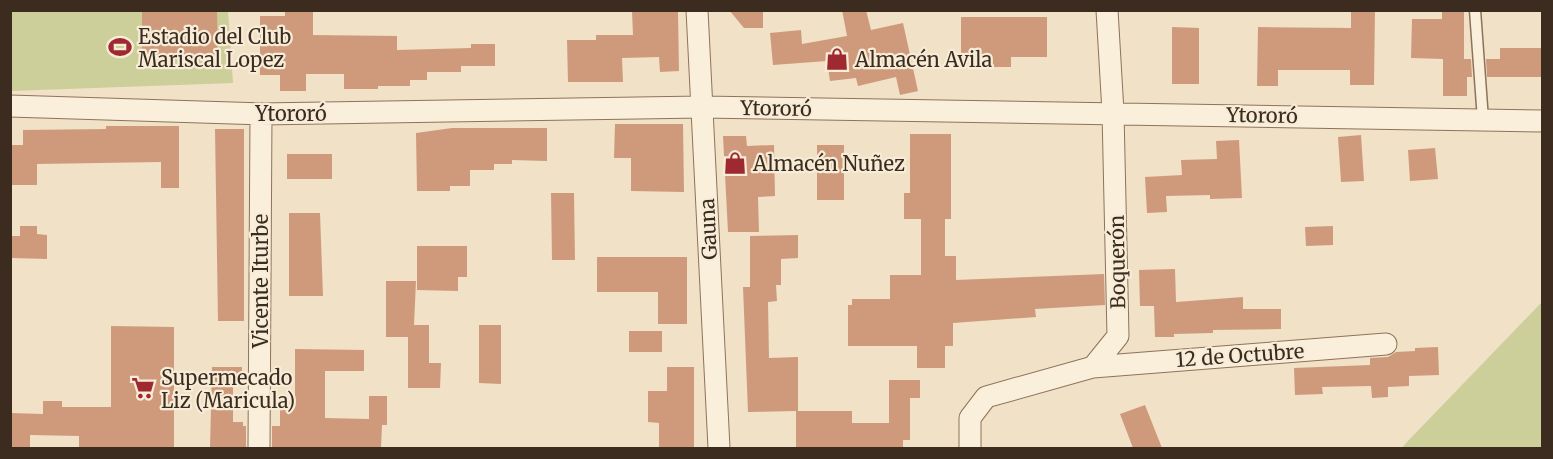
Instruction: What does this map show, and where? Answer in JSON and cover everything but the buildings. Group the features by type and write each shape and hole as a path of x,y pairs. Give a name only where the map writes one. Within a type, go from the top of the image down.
{"street":[{"name":"Gauna","path":"696,10 719,448"},
{"name":"Boquerón","path":"1093,367 1118,336 1113,112 1107,10"},
{"name":"Ytororó","path":"10,106 261,114 702,107 1113,112 1542,121"},
{"name":"Vicente Iturbe","path":"259,448 261,114"},
{"name":"12 de Octubre","path":"1093,367 1386,344"},
{"path":"970,448 970,418 986,397 1093,367"}],"lane":[{"path":"1474,10 1483,120"}],"green space":[{"name":"Estadio del Club Mariscal Lopez","path":"10,11 228,11 233,83 11,91"},
{"path":"1542,302 1542,448 1402,448 1406,443"}],"place":[{"name":"Estadio del Club Mariscal Lopez","path":"120,47"},
{"name":"Almacén Avila","path":"837,59"},
{"name":"Almacén Nuñez","path":"735,163"},
{"name":"Supermecado Liz (Maricula)","path":"143,388"}]}
